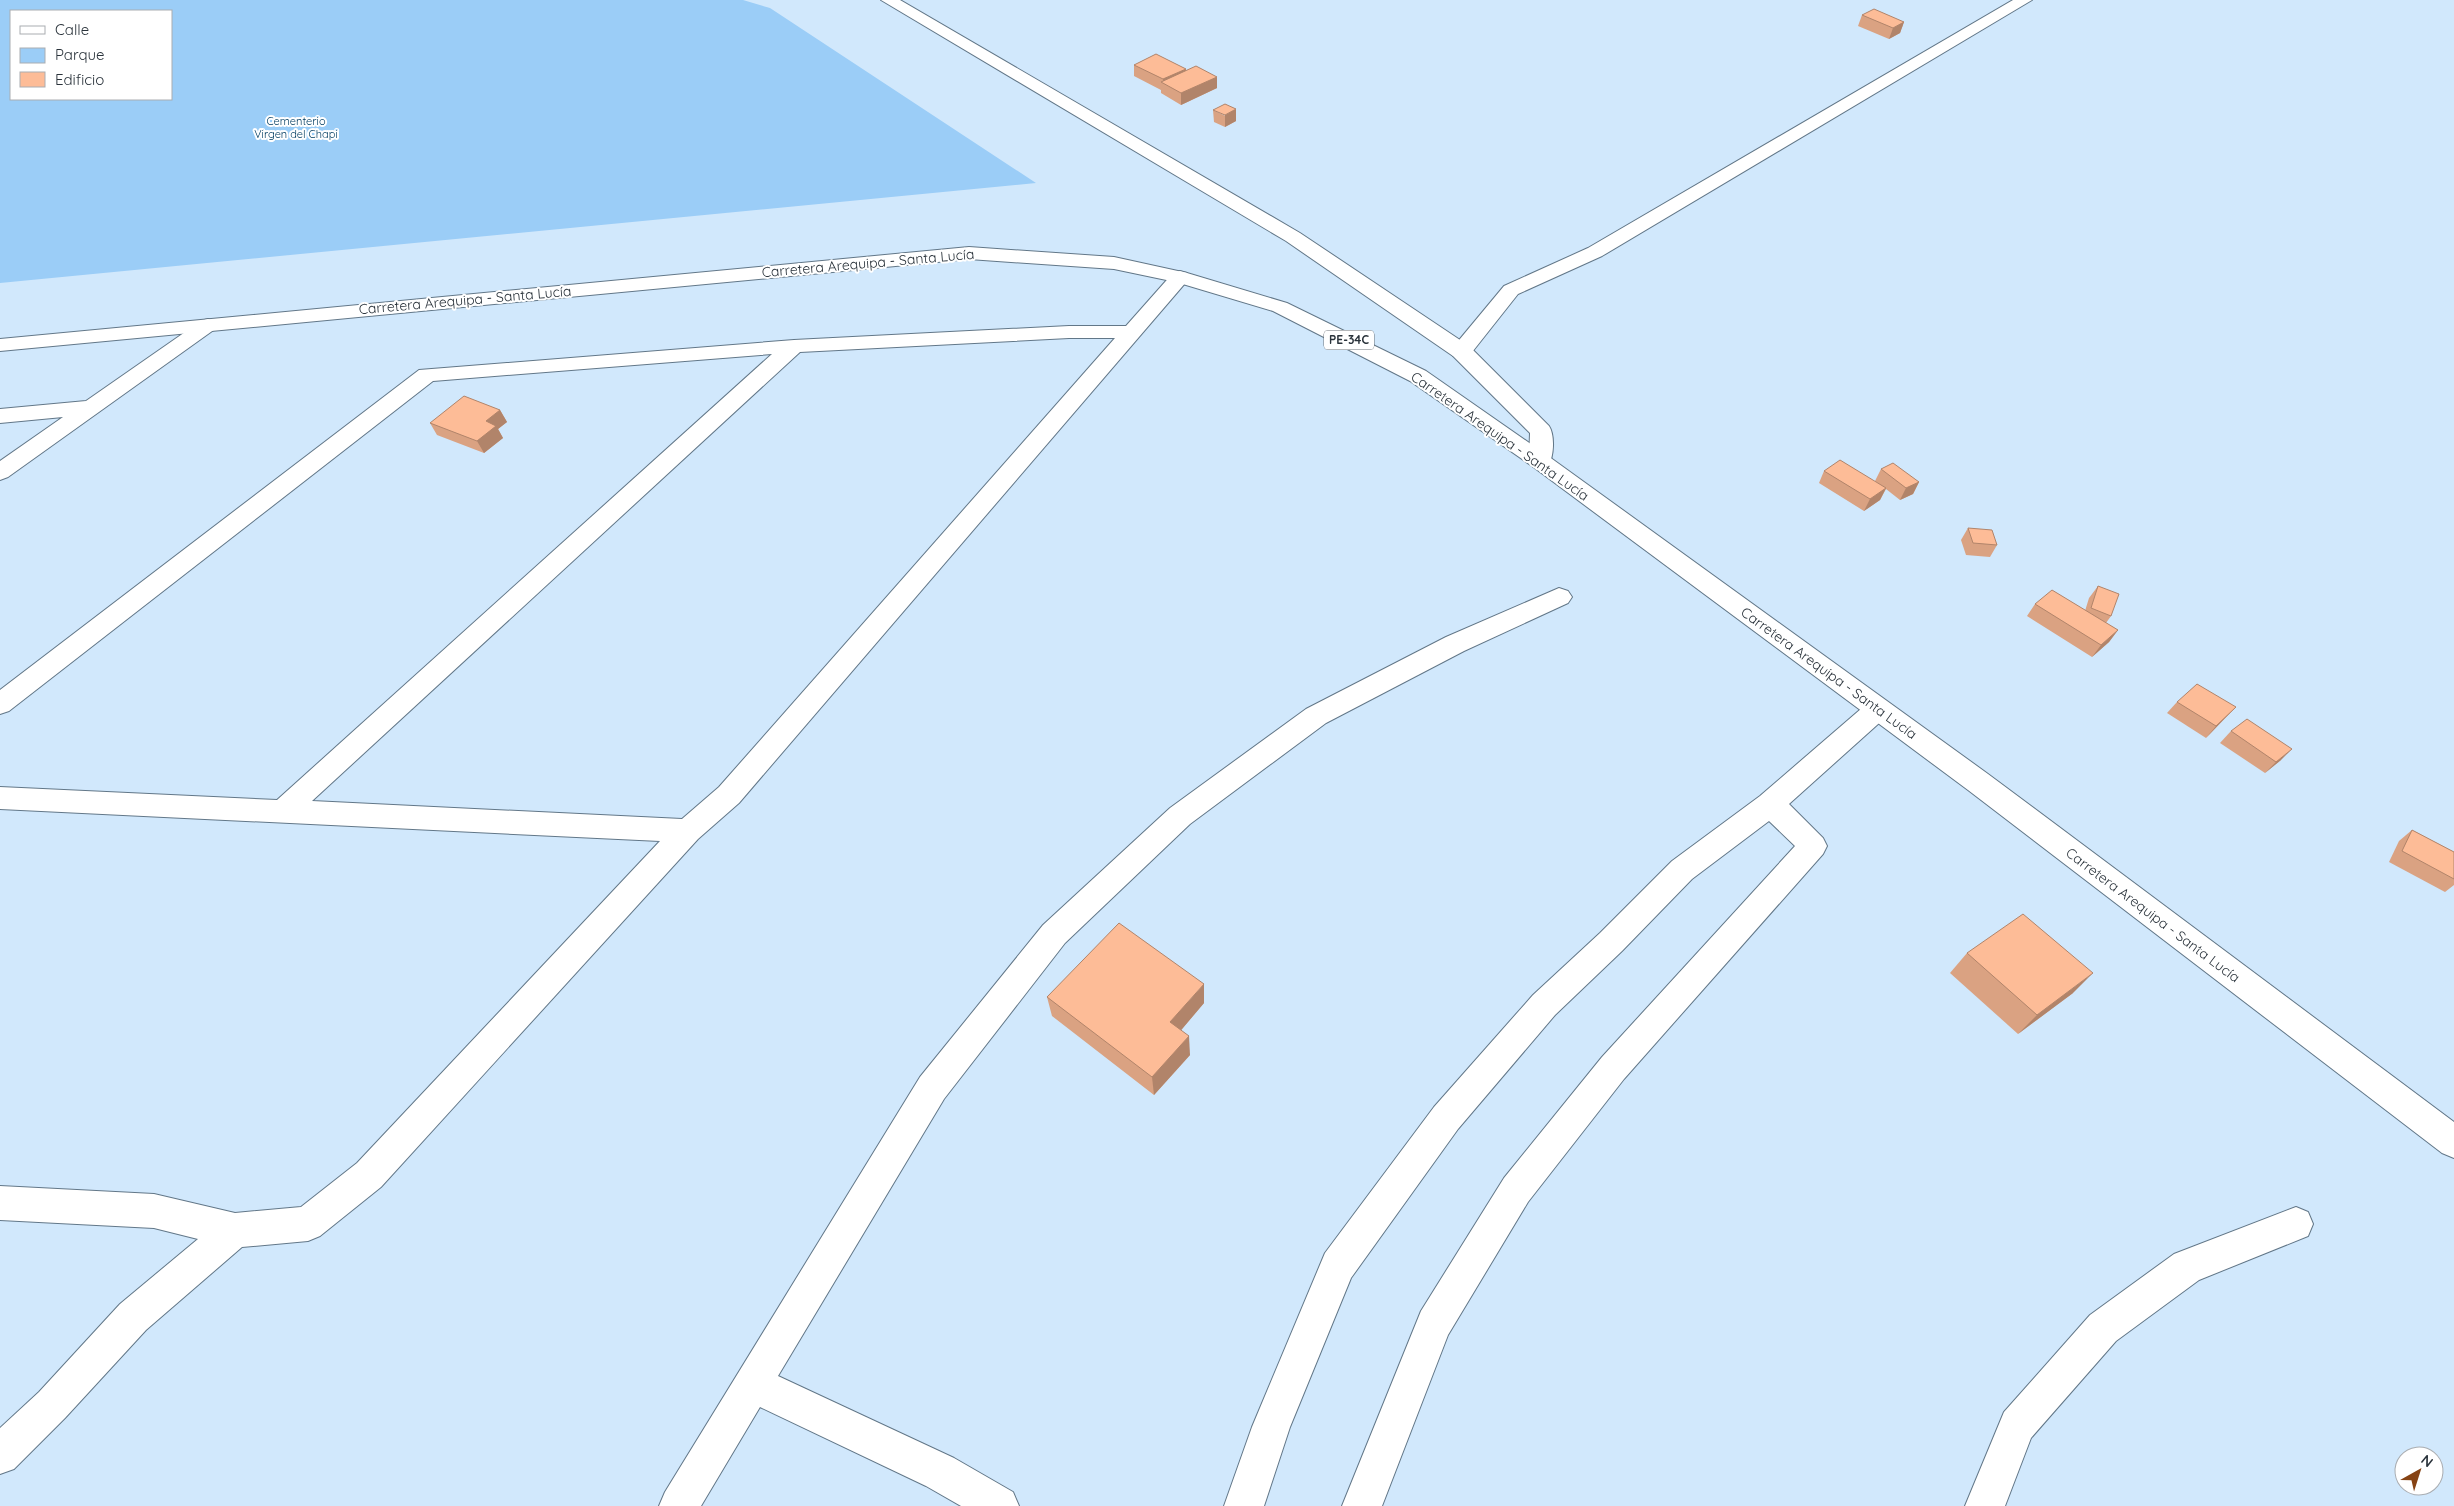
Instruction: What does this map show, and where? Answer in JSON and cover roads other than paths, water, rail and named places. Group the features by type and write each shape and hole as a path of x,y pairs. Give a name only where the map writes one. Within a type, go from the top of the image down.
{"street":[{"path":"889,0 1293,237 1461,351 1541,431 1540,461"},
{"path":"1461,351 1511,290 1595,252 2024,0"},
{"name":"Carretera Arequipa - Santa Lucía","path":"0,345 970,253 1114,263 1180,277 1280,307 1418,376 1540,461 1878,709 2454,1142"},
{"path":"0,1203 154,1211 235,1230 308,1224 369,1175 688,831 728,794 1180,277"},
{"path":"0,472 95,407 208,325"},
{"path":"0,704 427,375 794,346 1069,332 1133,332"},
{"path":"282,812 794,346"},
{"path":"0,416 95,407"},
{"path":"679,1506 932,1088 1054,934 1180,816 1316,716 1455,644 1559,597"},
{"path":"1244,1506 1270,1427 1338,1266 1446,1118 1544,1005 1611,942 1682,870 1770,804 1878,709"},
{"path":"0,798 688,831"},
{"path":"1362,1506 1434,1324 1516,1190 1613,1068 1692,978 1813,846 1770,804"},
{"path":"1985,1506 2017,1425 2103,1328 2187,1267 2296,1224"},
{"path":"0,1455 52,1405 133,1317 235,1230"},
{"path":"754,1384 940,1472 999,1506"}],"park label":[{"name":"Cementerio Virgen del Chapi","path":"296,127"}]}
